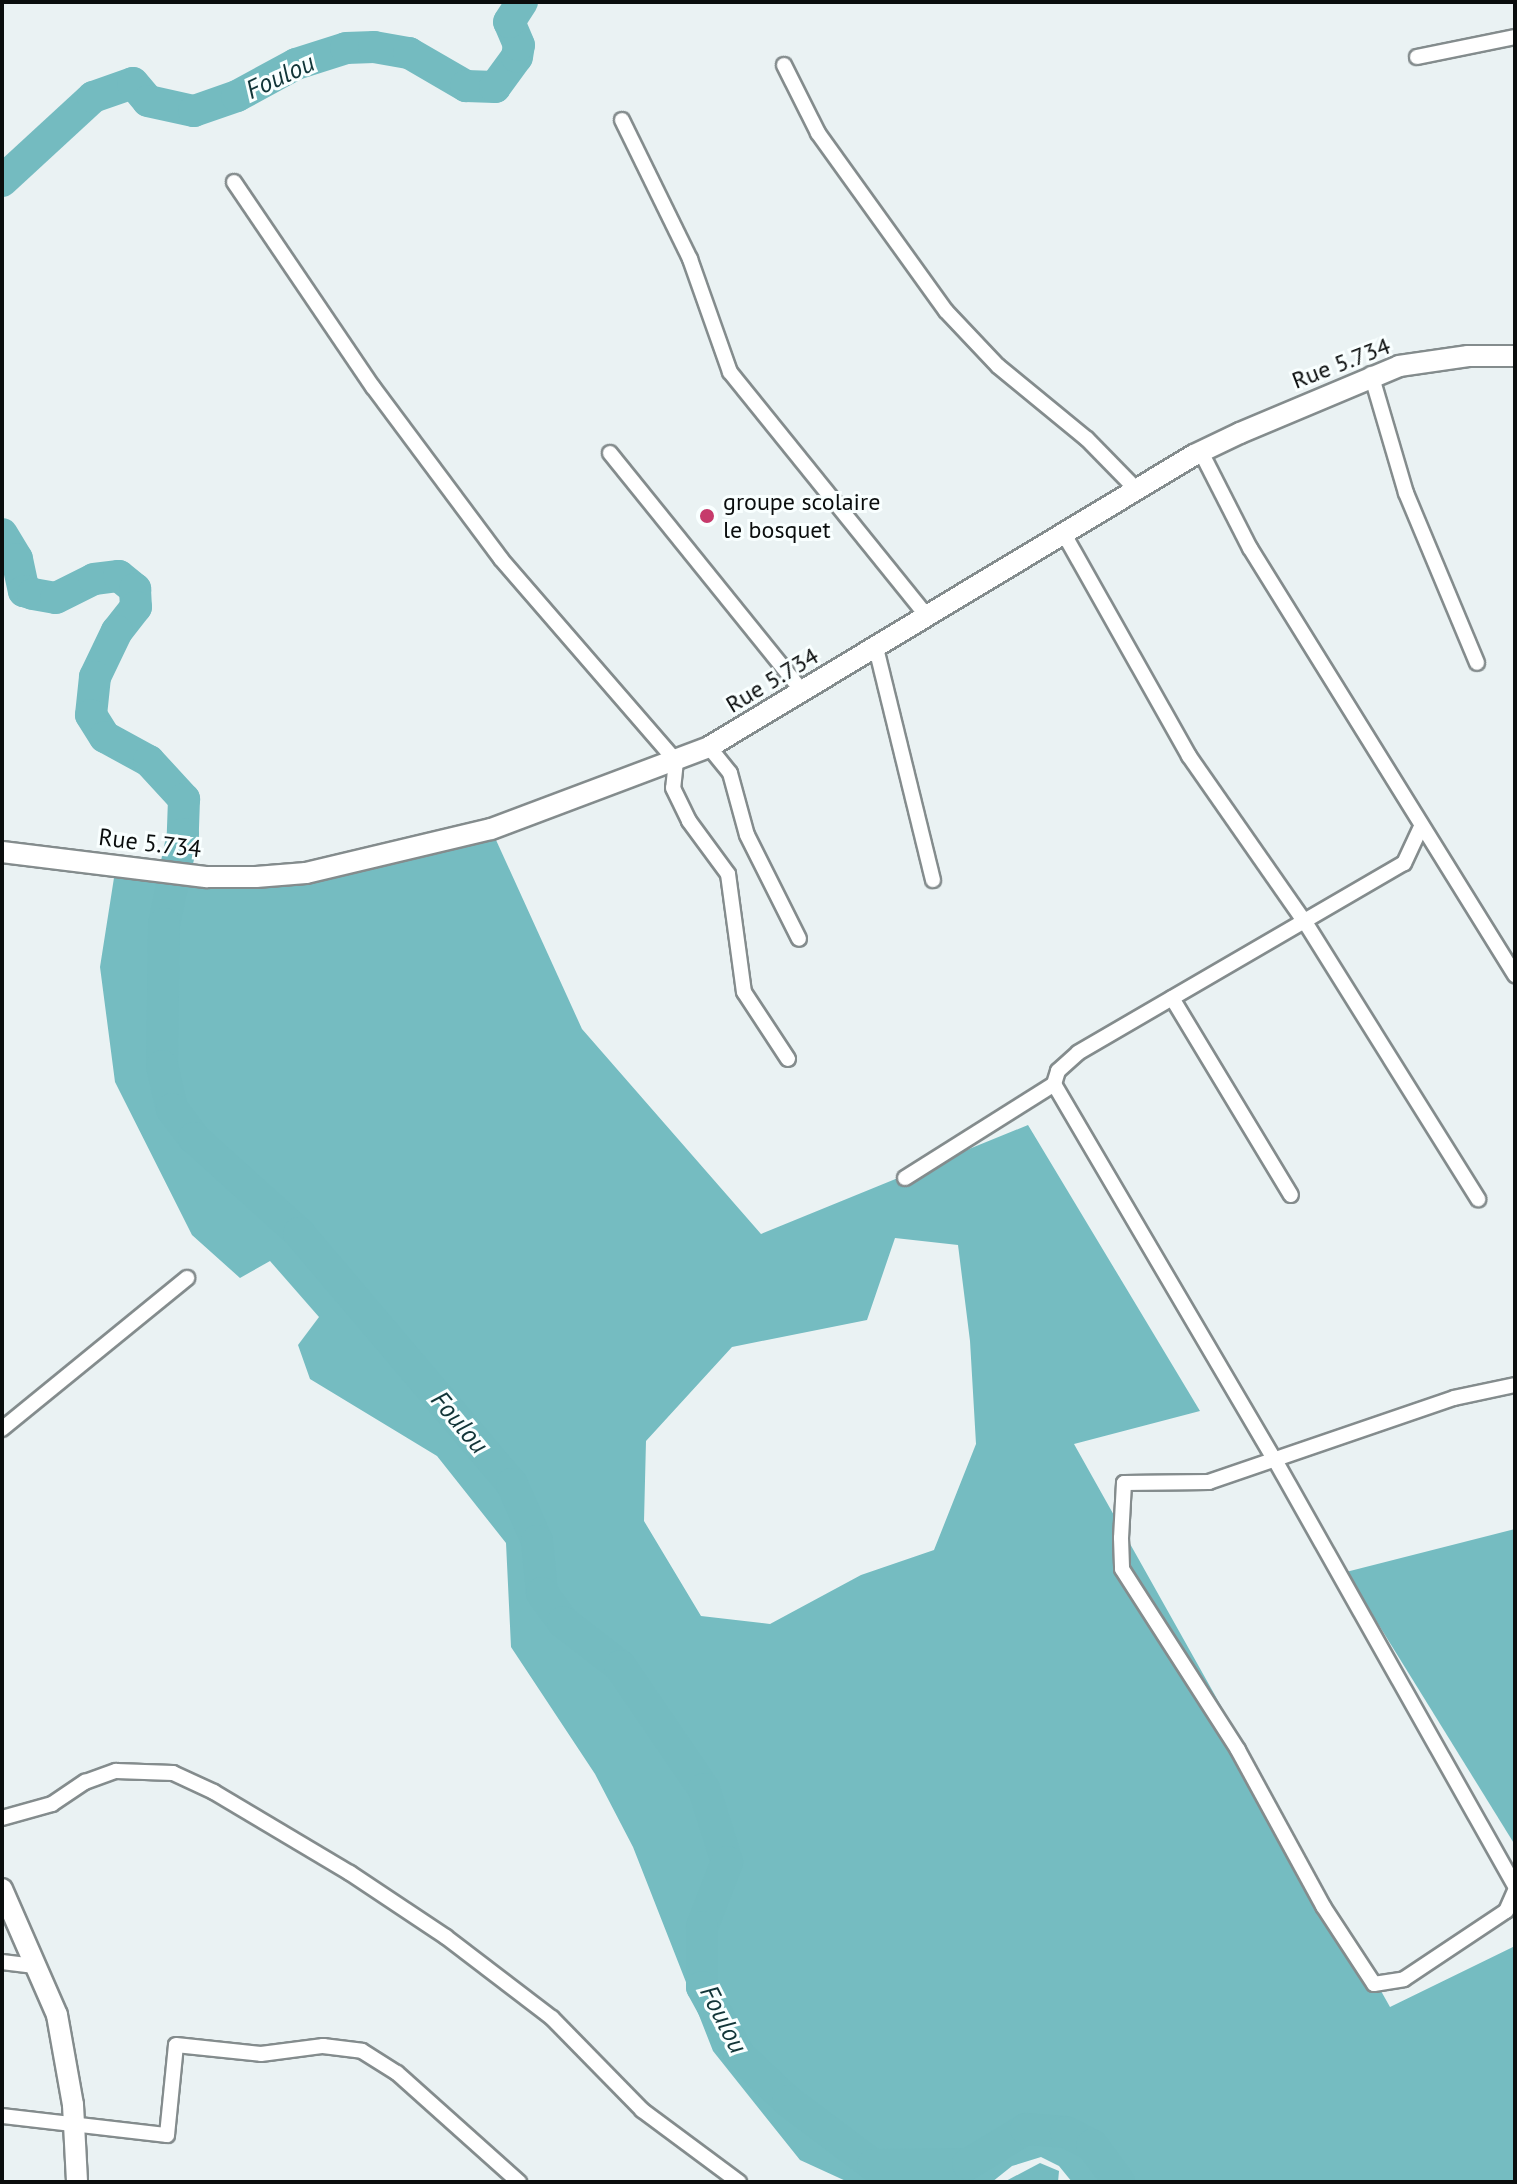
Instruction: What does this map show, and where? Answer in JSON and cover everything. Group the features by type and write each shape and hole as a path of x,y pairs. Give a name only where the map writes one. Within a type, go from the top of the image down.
{"street":[{"path":"1417,57 1515,37"},
{"path":"784,65 818,133 946,311 998,366 1087,439 1137,490"},
{"path":"622,120 690,259 730,372 928,617"},
{"path":"234,182 373,387 501,559 676,761 673,788 689,821 728,874 744,992 788,1059"},
{"name":"Rue 5.734","path":"2,852 207,877 306,873 491,829 709,747 1201,452 1371,374 1468,356 1515,356"},
{"path":"1371,374 1406,493 1477,663"},
{"path":"1201,452 1222,501 1420,829 1515,975"},
{"path":"610,453 803,692"},
{"path":"1064,534 1189,756 1305,922 1478,1199"},
{"path":"876,648 933,880"},
{"path":"709,747 730,773 747,835 799,939"},
{"path":"905,1178 1054,1084 1058,1071 1078,1053 1404,863 1420,829"},
{"path":"1172,998 1291,1195"},
{"path":"1054,1084 1275,1460 1515,1889 1506,1911 1404,1979 1374,1984 1323,1906 1238,1750 1122,1569 1124,1483 1209,1482 1275,1460 1454,1398 1515,1385"},
{"path":"2,1429 187,1278"},
{"path":"2,1818 52,1804 116,1771 173,1773 214,1792 350,1873 446,1937 552,2018 642,2110 739,2182"},
{"path":"2,1889 57,2015 74,2125 77,2182"},
{"path":"2,1962 37,1966"},
{"path":"2,2116 167,2135 176,2045 261,2054 323,2046 362,2051 397,2073 519,2182"}],"shaded area":[{"path":"491,829 582,1029 761,1234 1028,1125 1200,1411 1074,1444 1390,2007 1515,1946 1515,2182 1072,2182 1059,2166 1041,2157 1012,2166 992,2182 848,2182 800,2160 713,2051 633,1847 595,1774 511,1647 506,1543 437,1456 310,1379 298,1345 319,1317 270,1261 240,1278 192,1235 115,1082 100,967 116,865 256,877","holes":["895,1238 958,1245 970,1341 976,1444 934,1550 861,1575 770,1624 701,1616 644,1521 646,1441 732,1347 867,1320"]},
{"path":"1515,1529 1515,1845 1346,1572"},
{"path":"1040,2163 1059,2171 1058,2182 1004,2182"}],"waterway":[{"name":"Foulou","path":"2,181 93,97 133,83 148,101 194,111 237,96 296,64 346,48 374,47 409,53 466,86 495,87 517,57 519,45 509,22 522,2"},
{"name":"Foulou","path":"2,534 17,559 24,591 56,598 94,579 119,576 135,589 136,607 117,631 95,677 91,715 105,737 149,761 184,799 183,834 164,924 162,1066 172,1109 194,1138 299,1233 512,1484 537,1541 542,1593 563,1622 620,1666 704,1789 727,1862 702,1927 702,1987 739,2055 788,2101 873,2165 968,2164 1026,2129 1066,2132 1092,2145 1119,2182"}],"place":[{"name":"groupe scolaire le bosquet","path":"707,516"}]}
